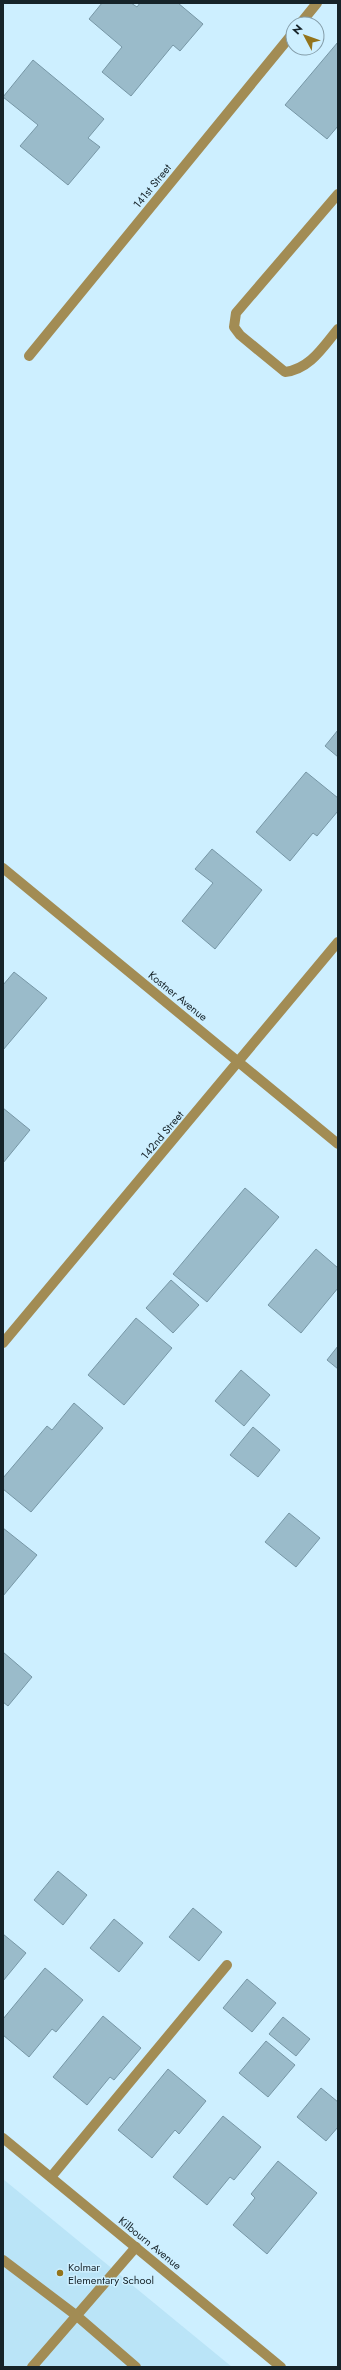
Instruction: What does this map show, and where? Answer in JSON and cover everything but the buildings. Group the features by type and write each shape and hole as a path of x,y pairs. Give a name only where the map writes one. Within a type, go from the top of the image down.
{"street":[{"path":"306,16 317,3"},
{"name":"141st Street","path":"29,356 285,43"},
{"path":"338,194 236,313 234,327 240,334 285,372 293,371 309,363 338,329"},
{"name":"Kostner Avenue","path":"3,868 338,1144"},
{"name":"142nd Street","path":"3,1343 338,942"},
{"path":"50,2177 227,1965"},
{"name":"Kilbourn Avenue","path":"3,2138 281,2367"},
{"path":"32,2367 136,2247"},
{"path":"3,2260 77,2316 136,2367"}],"shaded area":[{"name":"Kolmar Elementary School","path":"3,2179 232,2367 3,2367"}],"place":[{"name":"Kolmar Elementary School","path":"60,2273"}]}
